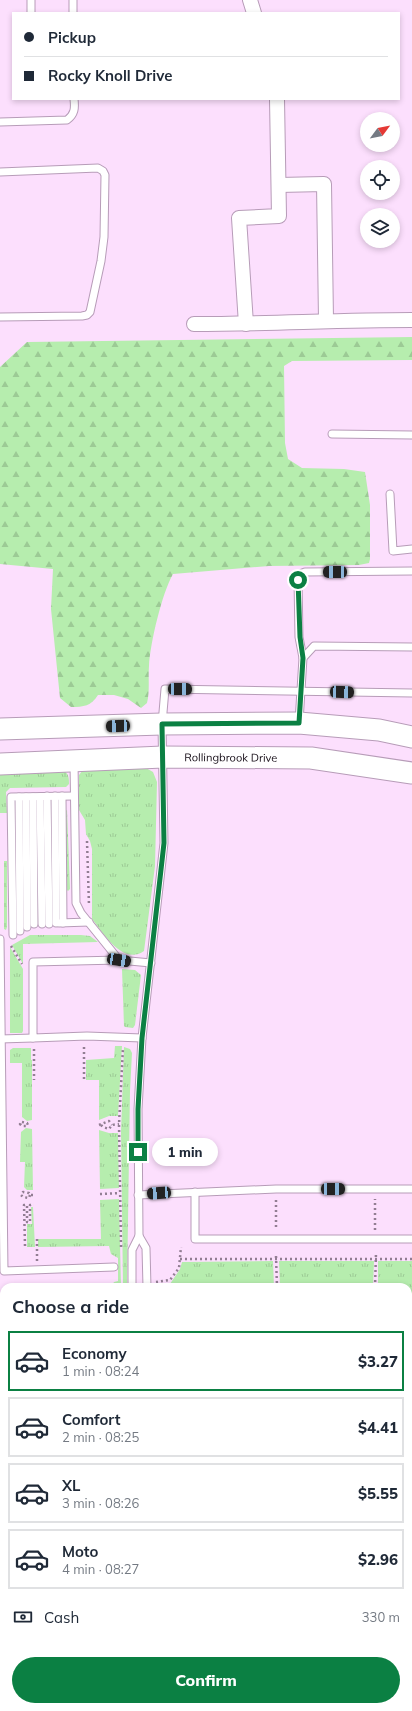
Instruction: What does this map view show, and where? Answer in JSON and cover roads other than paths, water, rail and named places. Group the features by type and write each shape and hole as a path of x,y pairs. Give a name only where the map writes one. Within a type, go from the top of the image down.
{"main road":[{"path":"0,729 162,724 299,723 379,730 412,737"},
{"name":"Rollingbrook Drive","path":"0,764 164,757 311,758 412,773"}],"street":[{"path":"250,0 254,12"},
{"path":"246,324 239,218 279,216 277,100"},
{"path":"279,185 324,184 326,320"},
{"path":"194,324 246,324 326,320 412,320"}],"lane":[{"path":"31,0 31,12"},
{"path":"73,0 73,12"},
{"path":"0,122 67,120 72,116 75,110 74,100"},
{"path":"0,172 98,168 103,170 105,175 102,249 90,312 87,315 82,316 0,317"},
{"path":"332,434 412,435"},
{"path":"390,494 392,550 412,550"},
{"path":"299,723 303,658 300,637 298,580 300,574 305,572 412,571"},
{"path":"303,658 314,646 412,647"},
{"path":"132,1283 132,1250 138,1236 138,1109 142,1038 164,843 164,757 162,724 165,689 412,693"},
{"path":"74,762 76,903 81,913 119,960"},
{"path":"42,925 58,796"},
{"path":"12,935 11,797 74,796"},
{"path":"26,797 42,925"},
{"path":"26,797 42,925"},
{"path":"42,925 43,797"},
{"path":"88,922 42,925 12,935 0,941 2,1227 4,1271 114,1267"},
{"path":"33,1038 33,962 119,960 151,963"},
{"path":"1,1039 86,1036 142,1038"},
{"path":"138,1195 276,1189 412,1189"},
{"path":"195,1192 195,1239 412,1239"},
{"path":"138,1236 146,1248 147,1283"}]}
